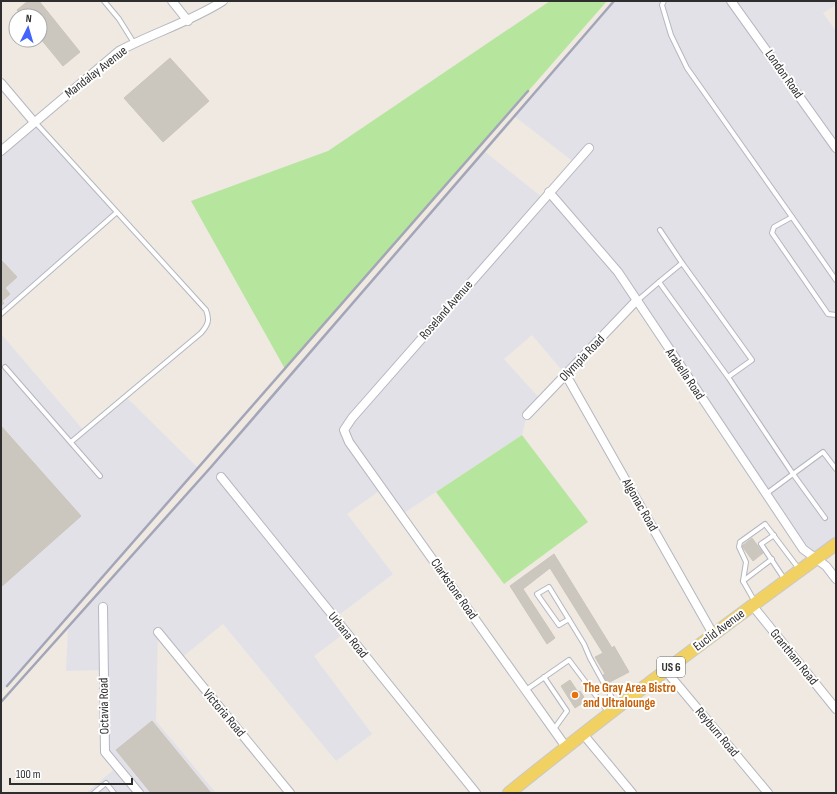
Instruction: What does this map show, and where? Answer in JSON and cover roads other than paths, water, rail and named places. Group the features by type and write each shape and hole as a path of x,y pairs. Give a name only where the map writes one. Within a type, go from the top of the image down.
{"main road":[{"name":"Euclid Avenue","path":"509,793 566,747 754,603 836,544"}],"street":[{"path":"172,1 188,21"},
{"name":"Mandalay Avenue","path":"1,151 119,51 134,43 188,21 223,1"},
{"name":"London Road","path":"731,1 836,148"},
{"path":"1,83 34,122"},
{"name":"Roseland Avenue","path":"344,430 352,418 589,148"},
{"name":"Arabella Road","path":"549,192 618,272 802,549 826,566 836,579"},
{"name":"Olympia Road","path":"527,415 636,301"},
{"name":"Algonac Road","path":"566,375 714,634"},
{"name":"Clarkstone Road","path":"344,430 353,448 566,747"},
{"name":"Urbana Road","path":"221,477 476,793"},
{"name":"Grantham Road","path":"754,603 836,709"},
{"name":"Octavia Road","path":"103,607 105,752 139,793"},
{"name":"Victoria Road","path":"158,632 290,793"},
{"name":"Reyburn Road","path":"666,671 768,793"},
{"path":"583,734 632,793"}],"lane":[{"path":"104,1 119,19 134,43"},
{"path":"664,1 662,5 671,35 687,68 836,280"},
{"path":"34,122 206,310 208,317 208,325 201,333 70,442"},
{"path":"1,314 116,213"},
{"path":"792,217 774,227 772,233 828,314 836,315"},
{"path":"660,230 752,360 728,377"},
{"path":"636,301 682,263"},
{"path":"659,282 728,377 793,474 825,518"},
{"path":"5,367 100,476"},
{"path":"766,494 823,452 836,468"},
{"path":"754,603 743,581 746,562 739,547 740,542 765,524 800,570"},
{"path":"774,535 761,544 785,580"},
{"path":"743,581 772,559"},
{"path":"569,619 559,625 538,594 549,587 569,619 584,644 613,711"},
{"path":"526,691 569,660 613,711"},
{"path":"544,677 567,711 553,730"},
{"path":"94,793 106,783 114,793"}],"railway":[{"path":"1,702 211,467 614,1"},
{"path":"7,686 528,91"}],"place":[{"name":"The Gray Area Bistro and Ultralounge","path":"575,695"}]}
